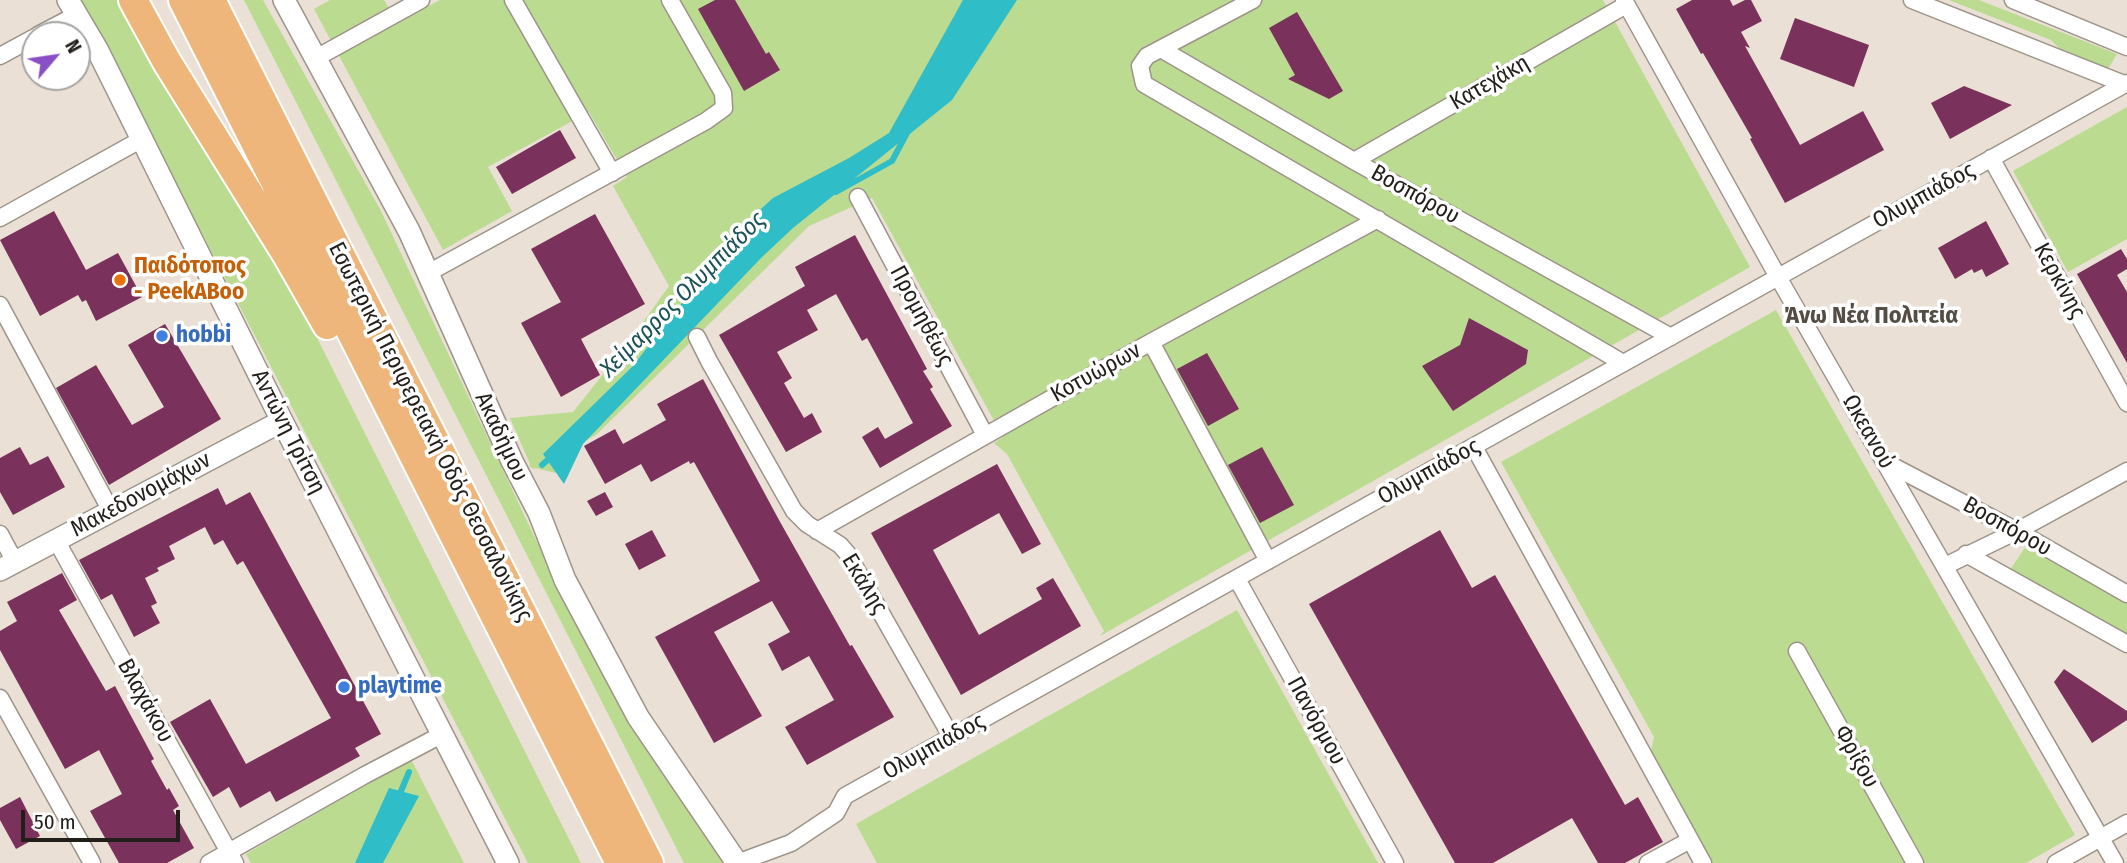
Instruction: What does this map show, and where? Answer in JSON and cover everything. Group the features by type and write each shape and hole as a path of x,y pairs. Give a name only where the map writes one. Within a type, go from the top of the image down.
{"highway":[{"path":"133,0 167,62 304,283 388,428 407,442"},
{"name":"Εσωτερική Περιφερειακή Οδός Θεσσαλονίκης","path":"183,0 620,863"},
{"name":"Εσωτερική Περιφερειακή Οδός Θεσσαλονίκης","path":"211,0 649,863"}],"street":[{"name":"Ακαδήμου","path":"284,0 396,205 500,436 539,513 571,592 638,718 737,863"},
{"path":"316,58 421,0"},
{"path":"513,0 612,173"},
{"path":"428,273 706,121 724,108 723,93 670,0"},
{"path":"1161,50 1253,0"},
{"path":"1912,0 2125,84"},
{"path":"2013,0 2127,47"},
{"name":"Κατεχάκη","path":"1354,161 1625,3"},
{"name":"Ωκεανού","path":"1625,3 1778,277 2115,863"},
{"path":"56,21 73,7"},
{"name":"Αντώνη Τρίτση","path":"73,7 97,49 282,421 508,863"},
{"path":"0,56 21,45"},
{"name":"Βοσπόρου","path":"1623,363 1144,84 1140,70 1142,62 1147,56 1161,50 1671,337"},
{"name":"Ολυμπιάδος","path":"737,863 790,843 836,813 845,796 2125,84"},
{"path":"0,218 142,139"},
{"name":"Κερκίνης","path":"1991,158 2127,403"},
{"name":"Προμηθέως","path":"858,197 985,435"},
{"name":"Κοτυώρων","path":"817,531 1151,342 1378,219"},
{"path":"0,305 111,511"},
{"name":"Εκάλης","path":"697,337 794,511 847,553 951,738"},
{"path":"1151,342 1268,561"},
{"name":"Μακεδονομάχων","path":"8,566 282,421"},
{"path":"1474,447 1703,863"},
{"name":"Βοσπόρου","path":"1885,462 2017,531 2127,594"},
{"path":"1945,566 2017,531 2127,471"},
{"path":"0,534 8,566"},
{"name":"Βλαχάκου","path":"56,540 232,858"},
{"name":"Βοσπόρου","path":"1966,554 2127,644"},
{"name":"Πανόρμου","path":"1237,579 1395,863"},
{"name":"Φρίξου","path":"1797,651 1915,863"},
{"path":"0,698 92,863"},
{"path":"209,863 232,858 365,775 443,734"},
{"path":"2056,863 2127,823"},
{"path":"1648,863 1690,840"}],"green space":[{"path":"81,0 120,0 199,125 303,310 581,863 528,863"},
{"path":"244,0 263,0 381,211 534,536 613,688 724,863 684,863"},
{"path":"330,0 384,0 398,22 440,0 1603,0 1750,267 1100,636 1104,631 1007,454 994,443 1003,437 872,198 809,226 596,435 585,441 556,473 529,466 510,418 573,412 669,286 613,186 627,177 589,112 488,167 512,211 443,250 314,9"},
{"path":"1949,0 1979,0 2117,54 2108,69 2059,48 2051,40"},
{"path":"2127,107 2127,239 2068,272 2013,171"},
{"path":"1776,310 2075,835 2026,863 1710,863 1650,755 1654,737 1501,462"},
{"path":"2026,546 2127,604 2127,636 2010,570"},
{"path":"1237,610 1378,863 877,863 856,824"},
{"path":"411,759 464,863 251,863 246,854"}],"water":[{"path":"963,0 1017,0 952,100 793,228 762,257 583,444 564,484 543,454 632,367 743,225 773,198 849,158 889,133"},
{"path":"389,788 419,796 383,863 355,863"}],"building":[{"path":"715,0 735,0 766,54 769,52 780,70 744,91 698,9"},
{"path":"1692,0 1730,0 1733,6 1751,0 1762,21 1741,32 1750,48 1745,46 1800,145 1863,111 1884,150 1785,203 1750,139 1752,138 1676,9"},
{"path":"1297,12 1343,91 1329,99 1288,79 1295,75 1269,28"},
{"path":"1795,18 1869,45 1854,87 1780,59"},
{"path":"1964,86 2012,105 1950,139 1931,103"},
{"path":"560,130 576,158 512,194 496,167"},
{"path":"54,211 86,270 118,253 142,297 96,321 86,300 82,302 78,295 40,316 0,240"},
{"path":"595,214 645,304 581,339 600,375 561,397 521,323 561,302 531,249"},
{"path":"1986,221 2009,264 1986,277 1982,269 1974,273 1972,269 1955,279 1938,248"},
{"path":"855,235 927,369 923,371 933,387 930,389 952,426 880,468 862,437 878,427 885,439 913,423 867,338 862,341 836,294 807,310 818,330 777,352 792,378 784,383 804,418 812,413 822,432 786,452 719,335 805,286 795,267"},
{"path":"2121,249 2127,259 2127,269 2117,275 2127,292 2127,363 2077,274"},
{"path":"1469,318 1528,350 1526,364 1453,411 1422,366 1460,345"},
{"path":"165,324 221,419 109,485 56,388 96,365 132,425 164,407 128,345"},
{"path":"1207,353 1239,409 1208,426 1177,369"},
{"path":"703,379 850,646 852,645 894,717 807,765 785,727 834,700 809,656 782,671 768,644 790,632 772,601 714,632 762,716 714,743 655,637 760,581 694,462 690,464 689,461 651,482 641,464 605,484 584,446 615,429 623,444 666,420 657,404"},
{"path":"20,447 30,465 48,456 65,487 13,515 0,492 0,458"},
{"path":"1262,447 1294,505 1260,523 1228,465"},
{"path":"997,464 1041,544 1022,554 999,513 933,550 979,635 1042,599 1036,588 1053,578 1081,626 961,695 871,533"},
{"path":"218,488 226,505 250,492 381,734 355,748 360,756 276,802 270,791 240,808 229,787 213,797 170,722 210,699 246,764 331,718 243,561 237,565 223,540 214,545 205,527 169,546 175,559 145,578 157,603 151,606 160,623 134,637 112,594 101,600 79,560"},
{"path":"605,492 613,507 596,516 587,501"},
{"path":"652,530 666,556 639,570 625,544"},
{"path":"1440,530 1472,588 1495,575 1625,805 1638,797 1663,842 1625,863 1598,863 1572,818 1493,863 1455,863 1309,604"},
{"path":"62,573 77,600 59,610 106,691 115,686 154,759 151,761 179,806 173,810 194,848 167,863 119,863 90,811 122,794 99,750 65,769 0,650 0,631 17,621 7,602"},
{"path":"2064,669 2127,711 2127,720 2092,743 2054,682"},
{"path":"20,797 40,836 16,849 0,820 0,808"}],"waterway":[{"name":"Χείμαρρος Ολυμπιάδος","path":"836,192 892,161 908,131"},
{"name":"Χείμαρρος Ολυμπιάδος","path":"542,465 553,455"},
{"name":"Χείμαρρος Ολυμπιάδος","path":"399,796 409,772"}],"place":[{"name":"Παιδότοπος - PeekABoo","path":"120,280"},
{"name":"hobbi","path":"162,336"},
{"name":"playtime","path":"344,687"}],"district":[{"name":"Άνω Νέα Πολιτεία","path":"1871,316"}]}
